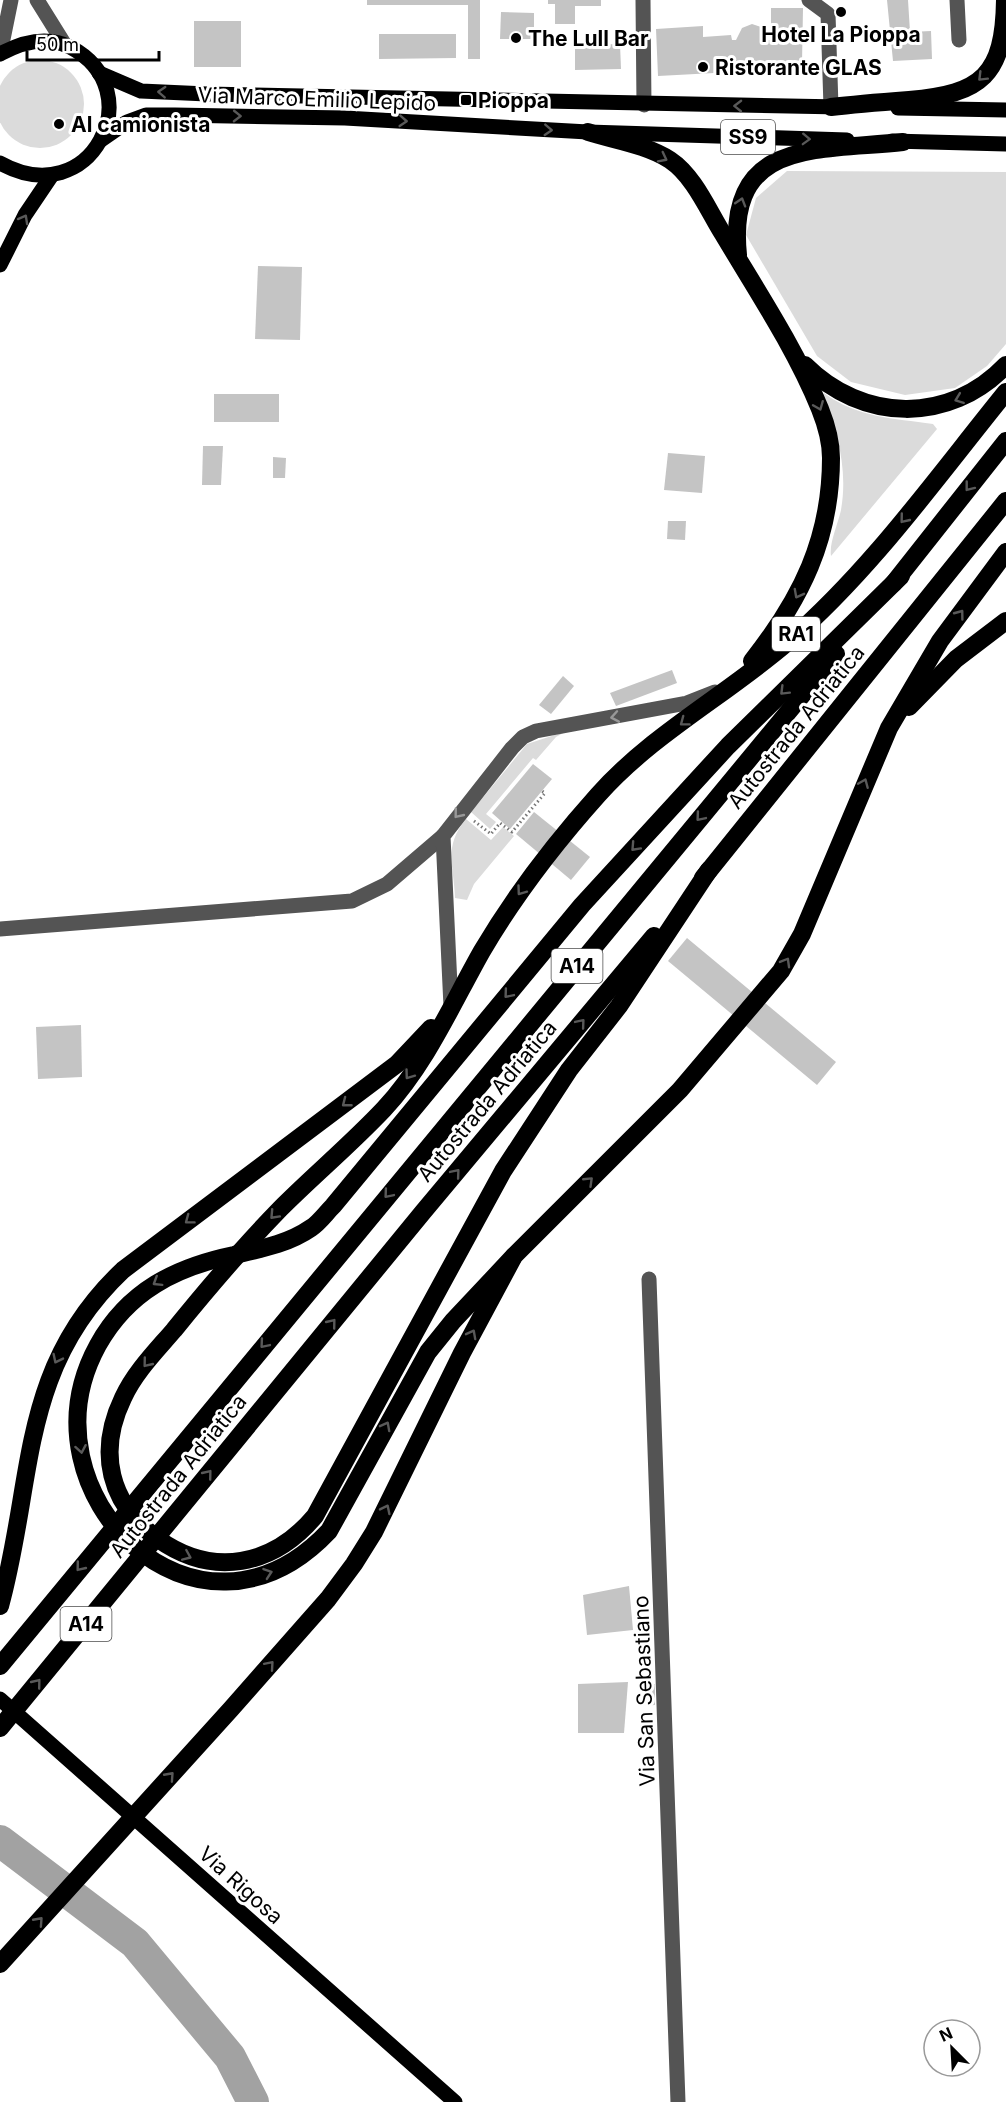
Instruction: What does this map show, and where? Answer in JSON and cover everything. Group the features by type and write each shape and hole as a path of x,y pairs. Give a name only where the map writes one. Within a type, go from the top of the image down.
{"highway":[{"path":"831,107 937,98 968,89 985,76 994,62 1005,27 1005,0"},
{"path":"588,132 670,160 701,196 794,353 818,403 827,431 831,455 827,515 801,591 775,632 732,686"},
{"path":"739,260 735,229 742,196 749,182 765,166 792,154 903,142"},
{"path":"794,353 824,384 863,402 884,407 930,407 951,402 987,383 1006,366"},
{"name":"RA1","path":"451,1008 508,909 556,844 602,791 637,758 790,640 846,586 896,529 1006,392"},
{"name":"Autostrada Adriatica","path":"0,1666 901,576 1006,441"},
{"name":"Autostrada Adriatica","path":"0,1728 423,1212 709,870 1006,501"},
{"path":"901,576 728,746 582,905 333,1206 312,1228 289,1240 265,1248 211,1259 165,1276 144,1290 128,1305 99,1344 90,1362 81,1390 78,1421 79,1441 92,1492 121,1534 140,1553 180,1576 224,1581 247,1580 274,1572 313,1548 329,1531 428,1352 453,1321 514,1256 680,1090 781,970 802,934 889,728 940,641 1006,552"},
{"path":"889,728 956,659 1006,621"},
{"path":"451,1008 419,1062 387,1106 282,1207 209,1286 140,1371 124,1396 111,1441 110,1464 114,1487 125,1508 144,1529 192,1559 222,1562 263,1556 282,1547 302,1531 315,1516 503,1172 569,1070 619,1006 709,870"},
{"path":"0,1605 44,1393 63,1346 89,1306 105,1287 141,1256 397,1064 451,1008"},
{"path":"0,1964 328,1599 374,1532 462,1353 514,1256"}],"main road":[{"name":"SS9","path":"0,54 31,41 65,45 90,61 99,73 106,89 109,106 107,124 101,140 88,157 72,169 52,175 34,176 0,163"},
{"name":"Via Marco Emilio Lepido","path":"99,73 141,91 644,105 1006,110"},
{"name":"Via Marco Emilio Lepido","path":"101,140 127,122 146,115 345,117 588,132 1006,144"},
{"path":"0,265 25,215 52,175"},
{"name":"Via Rigosa","path":"0,1699 454,2102"}],"street":[{"path":"0,54 11,0"},
{"path":"37,0 65,45"},
{"path":"643,0 644,105"},
{"path":"809,0 828,14 831,107"},
{"path":"957,0 959,40"},
{"path":"0,929 352,901 387,884 443,836 461,810 523,737 536,731 687,703 732,686"},
{"path":"443,836 451,1008"},
{"name":"Via San Sebastiano","path":"649,1279 678,2102"}],"path":[{"path":"461,810 490,834 500,823 512,832 545,793 542,791"}],"shaded area":[{"path":"40,60 57,64 71,73 80,87 84,104 80,121 71,135 57,144 40,148 23,144 9,135 0,121 -4,104 0,87 9,73 23,64"},
{"path":"787,171 1006,172 1006,344 987,366 955,388 905,395 851,382 817,356 746,235 756,198"},
{"path":"824,393 850,408 876,416 933,424 937,429 831,556 832,539 841,510 843,480 837,437 822,395"},
{"path":"567,731 556,737 536,760 533,758 486,814 496,822 490,829 471,812 527,744"},
{"path":"466,819 491,840 503,827 514,836 474,884 467,900 455,898 451,857 454,839"}],"building":[{"path":"367,0 480,0 480,59 468,59 468,5 367,5"},
{"path":"548,0 601,0 601,6 575,6 575,24 555,24 555,4 548,4"},
{"path":"887,0 908,0 910,32 931,31 932,59 893,61"},
{"path":"771,8 803,8 802,63 733,63 733,72 658,76 656,29 703,26 703,37 731,35 732,40 736,40 742,28 752,24 761,27 766,40 771,40"},
{"path":"501,12 534,13 534,39 500,39"},
{"path":"194,21 241,21 241,67 194,67"},
{"path":"379,34 456,34 456,58 379,59"},
{"path":"620,44 621,69 575,70 575,45"},
{"path":"258,266 302,267 300,340 255,339"},
{"path":"214,394 279,394 279,422 214,422"},
{"path":"203,446 223,446 221,485 202,485"},
{"path":"668,453 705,456 702,493 664,490"},
{"path":"273,457 286,458 285,478 273,478"},
{"path":"668,521 686,521 685,540 667,539"},
{"path":"672,670 677,683 616,706 610,693"},
{"path":"563,676 574,686 551,714 539,705"},
{"path":"533,764 552,779 510,829 492,813"},
{"path":"534,812 590,857 571,880 516,834"},
{"path":"687,938 836,1062 817,1085 668,961"},
{"path":"81,1025 82,1077 38,1079 36,1027"},
{"path":"629,1586 633,1630 587,1635 583,1595"},
{"path":"628,1682 624,1733 578,1733 578,1684"},
{"path":"642,1684 655,1684 655,1705 641,1706"}],"waterway":[{"path":"0,1841 135,1943 230,2057 253,2102"}],"place":[{"name":"Hotel La Pioppa","path":"841,12"},
{"name":"The Lull Bar","path":"516,38"},
{"name":"Ristorante GLAS","path":"703,67"},
{"name":"Pioppa","path":"466,100"},
{"name":"Al camionista","path":"59,124"}]}
